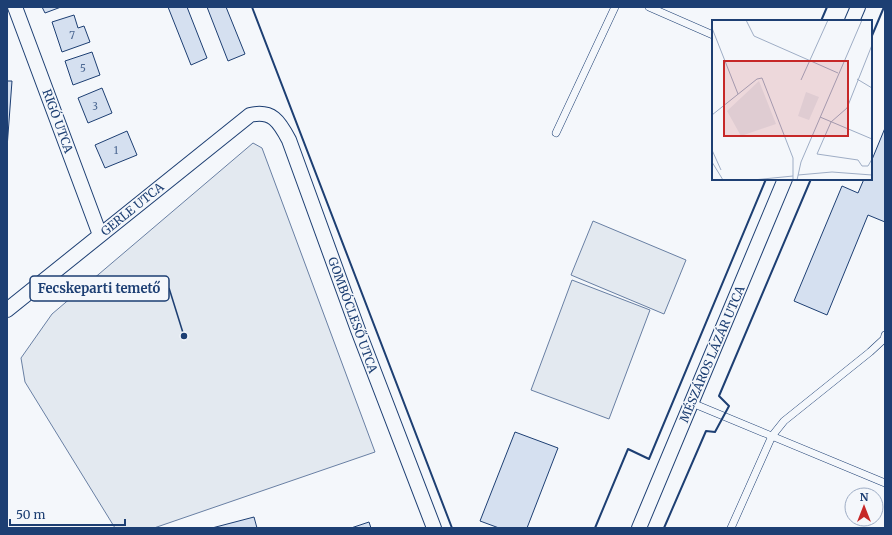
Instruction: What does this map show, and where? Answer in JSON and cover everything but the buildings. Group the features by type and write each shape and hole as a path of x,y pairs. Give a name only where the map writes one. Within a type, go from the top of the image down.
{"street":[{"name":"RIGÓ UTCA","path":"15,7 100,235"},
{"path":"852,20 858,7"},
{"name":"GERLE UTCA","path":"7,310 238,124 250,115 260,113"},
{"name":"GOMBÓCLESŐ UTCA","path":"260,113 272,117 281,125 289,140 358,330 434,528"},
{"name":"MÉSZÁROS LÁZÁR UTCA","path":"639,528 784,180"}],"lane":[{"path":"556,133 615,7"},
{"path":"649,7 712,35"},
{"path":"731,528 772,436 784,421 870,352 884,339 885,335"},
{"path":"692,403 885,483"}],"shaded area":[{"path":"253,143 262,148 375,452 154,528 115,528 25,382 21,358 52,314"},
{"path":"593,221 686,260 664,314 571,275"},
{"path":"572,280 650,310 609,419 531,390"}],"wall":[{"path":"252,7 452,528"},
{"path":"821,20 827,7"},
{"path":"872,36 884,7"},
{"path":"595,528 628,449 649,459 766,180"},
{"path":"664,528 706,431 715,432 729,406 719,396 811,180"}],"place":[{"name":"Fecskeparti temető","path":"184,336"}]}
